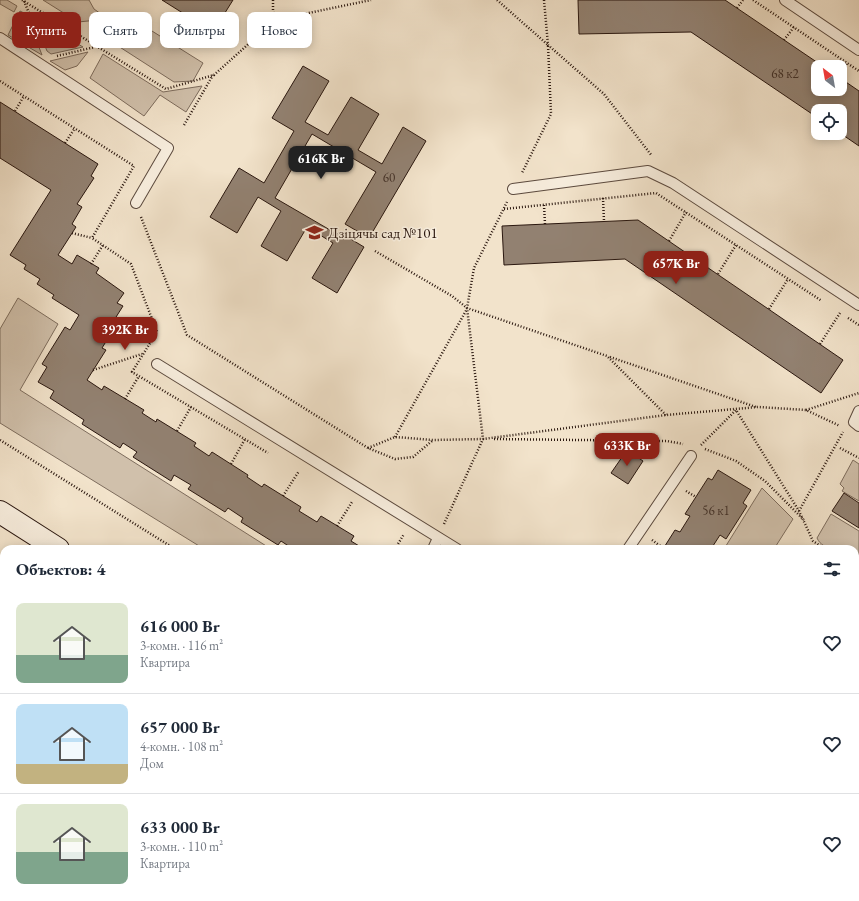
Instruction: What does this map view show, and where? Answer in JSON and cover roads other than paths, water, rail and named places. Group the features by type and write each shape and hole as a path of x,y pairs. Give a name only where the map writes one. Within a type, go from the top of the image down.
{"street":[{"path":"0,512 52,545"}],"lane":[{"path":"785,0 859,50"},
{"path":"0,38 168,148 136,203"},
{"path":"513,189 648,171 673,184 859,305"},
{"path":"158,364 450,545"},
{"path":"859,411 854,422 859,426"},
{"path":"631,545 691,456"},
{"path":"435,545 438,538"}],"place":[{"name":"Дзіцячы сад №101","path":"315,233"}]}
